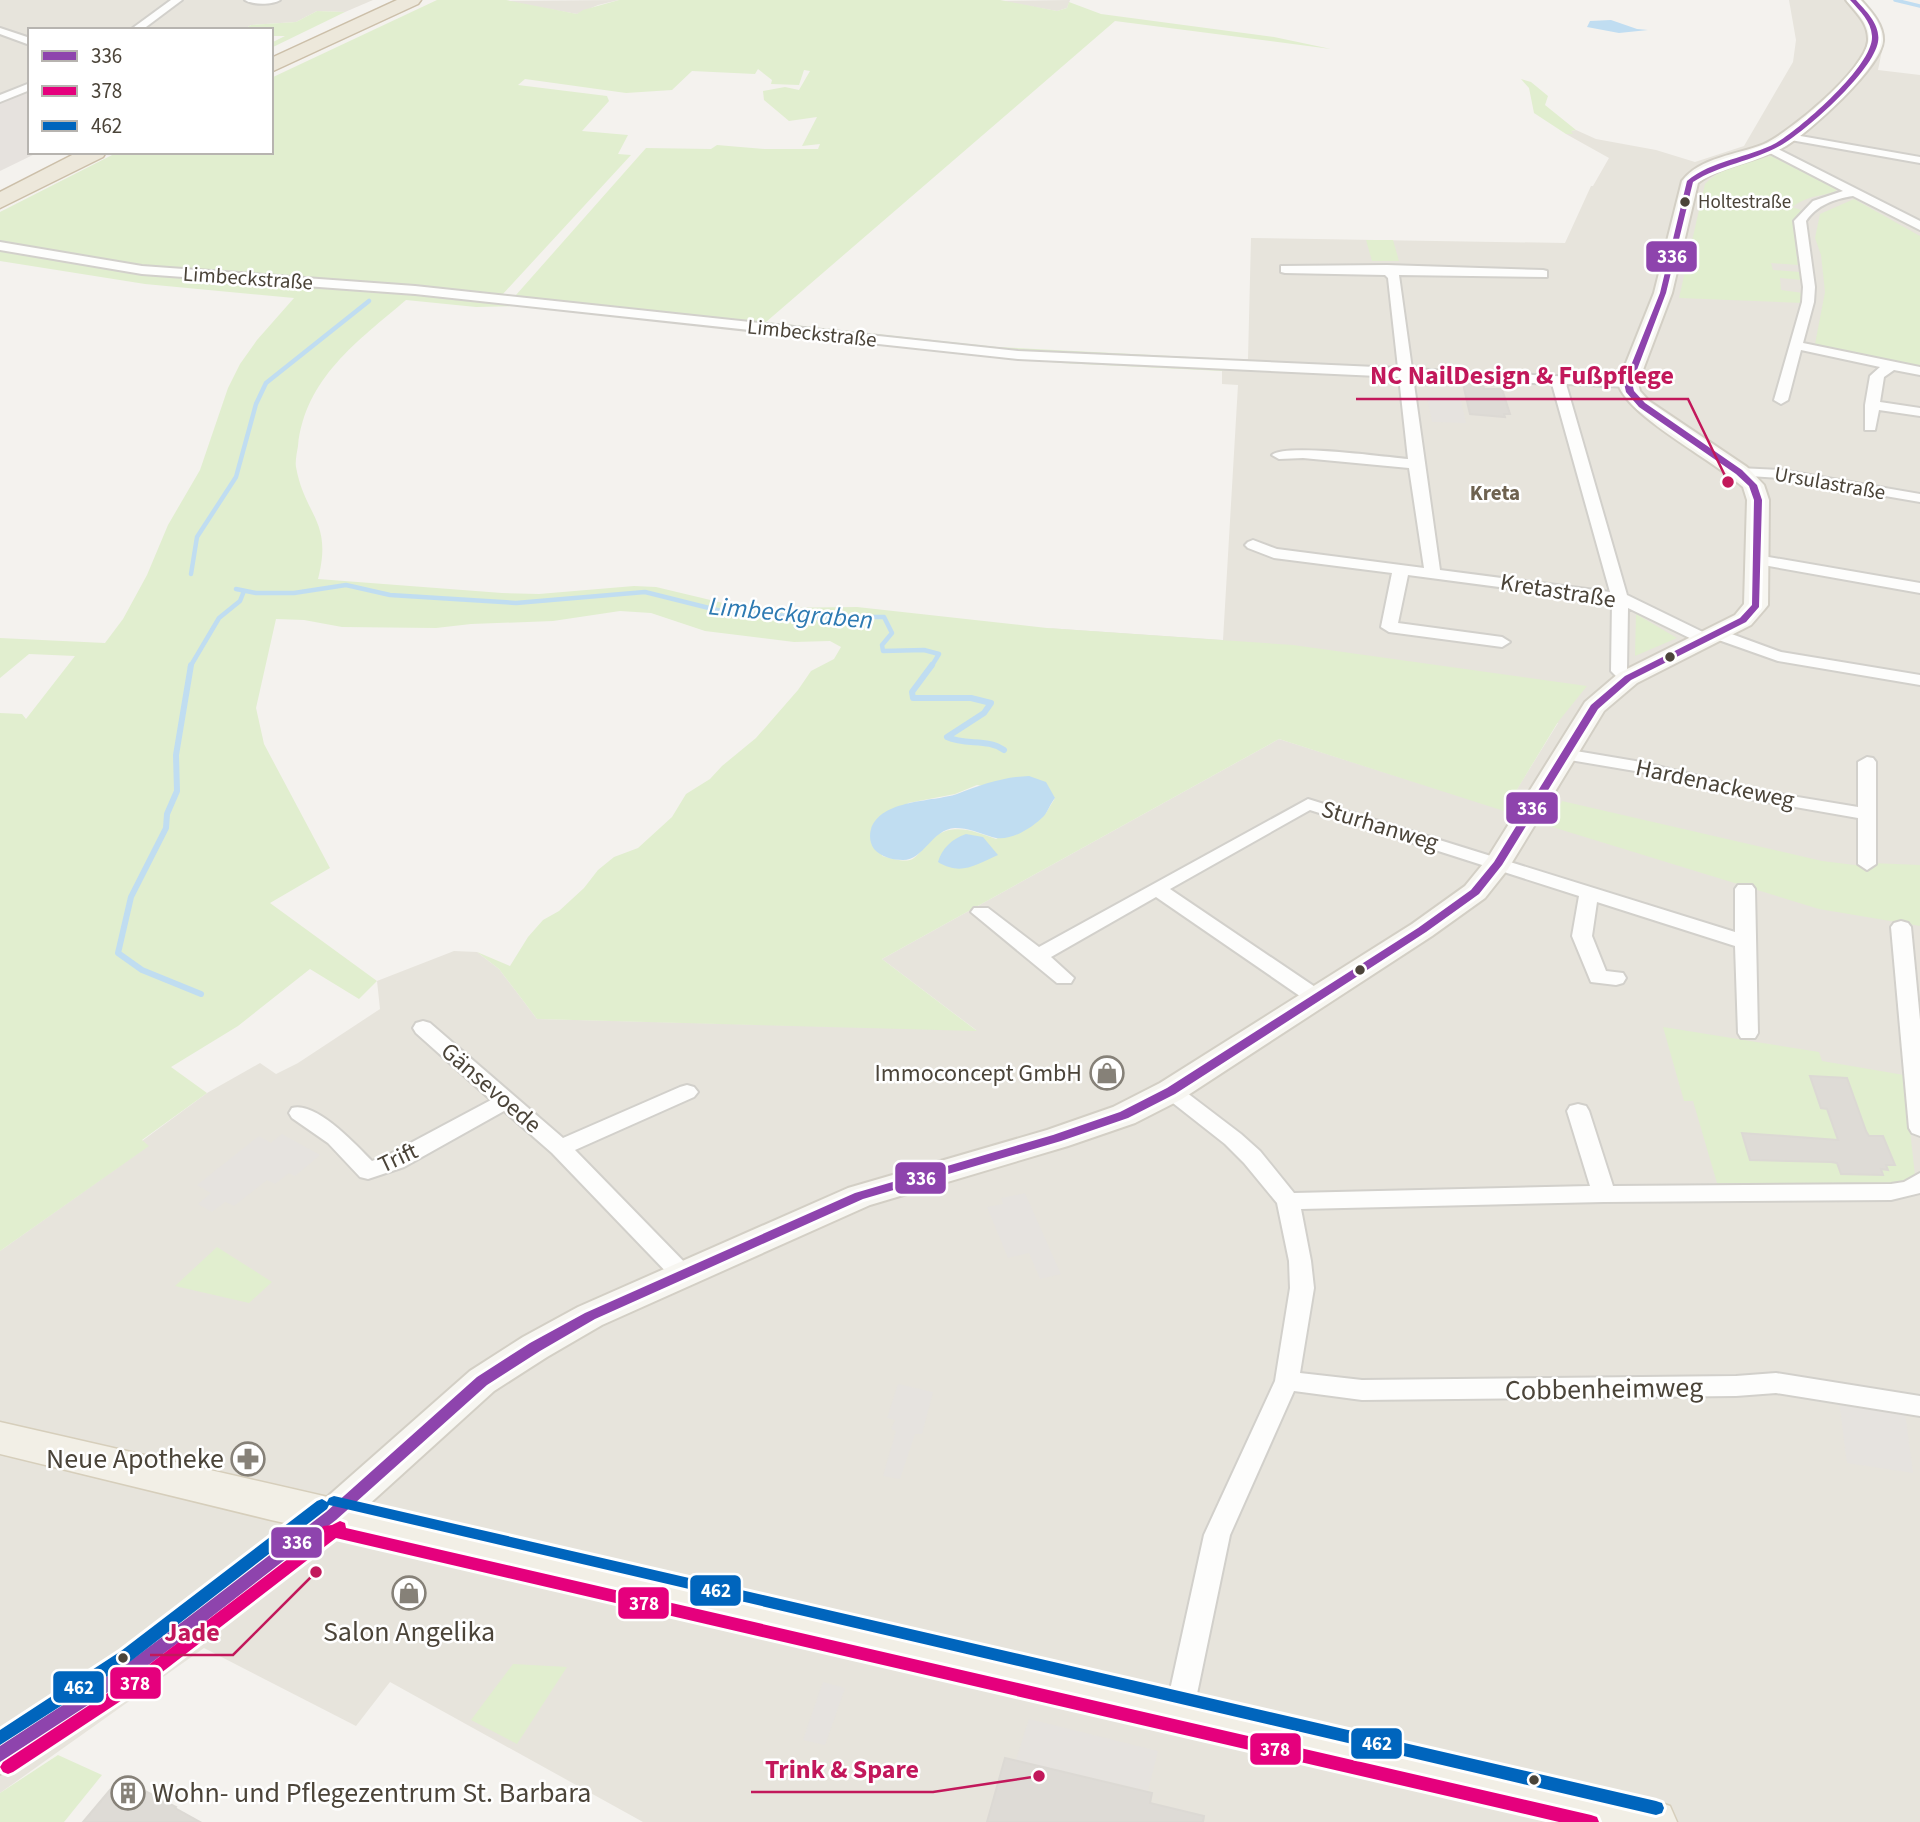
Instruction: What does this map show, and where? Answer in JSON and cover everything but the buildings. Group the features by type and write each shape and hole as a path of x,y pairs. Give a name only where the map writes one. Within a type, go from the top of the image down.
{"highway":[{"path":"273,55 392,0"},
{"path":"273,65 412,0"},
{"path":"0,189 69,154"},
{"path":"0,201 91,154"}],"main road":[{"path":"0,1438 1653,1822"}],"street":[{"path":"138,28 177,0"},
{"path":"250,0 275,0"},
{"path":"0,1755 134,1667 331,1516 482,1381 590,1316 859,1196 1058,1138 1124,1115 1171,1091 1422,930 1475,892 1498,863 1594,706 1628,678 1743,620 1756,604 1758,499 1753,485 1740,472 1635,399 1628,383 1660,305 1690,181 1704,169 1770,149 1789,137 1868,65 1874,49 1874,29 1866,13 1853,0"},
{"path":"0,31 28,41"},
{"path":"0,99 28,87"},
{"path":"1789,137 1920,160"},
{"path":"1770,149 1920,226"},
{"path":"1781,400 1809,287 1800,221 1804,214 1821,200 1855,192"},
{"name":"Limbeckstraße","path":"0,246 103,264 176,273 415,290 970,350 1066,358 1628,383"},
{"path":"1285,269 1543,274"},
{"path":"1387,269 1394,277 1416,464 1433,573"},
{"path":"1796,345 1920,371"},
{"path":"1870,427 1877,376 1891,365"},
{"path":"1558,380 1620,598 1619,671 1628,678"},
{"path":"1872,405 1920,412"},
{"path":"1279,455 1303,454 1416,464"},
{"name":"Ursulastraße","path":"1740,472 1781,474 1920,498"},
{"name":"Kretastraße","path":"1254,545 1275,553 1620,598 1712,637 1778,656 1920,680"},
{"path":"1757,561 1839,572 1920,588"},
{"path":"1401,569 1389,626 1502,642"},
{"name":"Hardenackeweg","path":"1564,754 1641,767 1755,795 1865,814"},
{"path":"1867,762 1867,864"},
{"name":"Sturhanweg","path":"1038,956 1308,804 1745,942"},
{"path":"1157,889 1317,998"},
{"path":"1745,889 1748,1033"},
{"path":"1589,892 1582,936 1598,977 1616,978"},
{"path":"981,912 1064,978"},
{"path":"1901,927 1913,987 1920,1128"},
{"name":"Gänsevoede","path":"423,1028 560,1148 683,1275"},
{"name":"Gänsevoede","path":"560,1148 687,1091"},
{"path":"1171,1091 1233,1139 1252,1157 1288,1201 1300,1261 1302,1289 1287,1381 1217,1535 1179,1713"},
{"name":"Trift","path":"300,1113 336,1138 369,1171 396,1161 506,1101"},
{"path":"1578,1111 1604,1194"},
{"path":"1288,1201 1604,1194 1891,1192 1910,1189 1920,1181"},
{"name":"Cobbenheimweg","path":"1287,1381 1362,1390 1736,1387 1776,1383 1920,1406"}],"shaded area":[{"path":"0,0 373,0 345,12 317,11 296,22 251,25 246,28 28,28 28,87 0,99"},
{"path":"619,0 577,14 504,1"},
{"path":"1070,0 1067,8 1057,11 1000,1"},
{"path":"1789,0 1862,0 1873,12 1885,36 1878,70 1920,75 1920,1822 643,1822 390,1682 356,1726 204,1648 0,1793 0,1251 148,1146 142,1141 207,1093 260,1063 276,1074 298,1063 380,1009 377,981 454,951 477,952 499,969 537,1019 976,1030 882,959 1279,739 1504,810 1558,723 1047,628 1223,640 1238,385 1222,384 1222,371 1248,359 1251,238 1565,243 1591,186 1609,158 1566,134 1572,134 1571,131 1576,130 1596,139 1656,150 1695,162 1744,146 1793,62 1796,40"},
{"path":"28,87 28,154 35,154 0,171 0,99"},
{"path":"1427,396 1460,397 1466,423 1432,422"},
{"path":"282,1134 320,1155 295,1176 289,1173 275,1184 267,1180 234,1206 225,1202 212,1212 198,1204 211,1193 197,1185 259,1136 271,1143"},
{"path":"1025,1193 1061,1274 1040,1279 1029,1253 1008,1258 987,1207 1003,1204 1001,1198"},
{"path":"898,1384 933,1392 922,1434 915,1434 900,1479 883,1476 896,1431 891,1429 895,1420 887,1418"},
{"path":"1839,1401 1905,1412 1913,1473 1847,1463"},
{"path":"823,1682 845,1688 825,1745 803,1740"},
{"path":"1029,1719 1158,1751 1148,1791 1016,1760"}],"green space":[{"path":"437,0 506,0 577,14 619,0 1000,0 1057,11 1067,8 1069,2 1101,14 1274,37 1331,49 1115,21 766,322 997,347 1248,360 1222,371 1061,363 518,306 476,307 406,300 337,363 311,400 303,422 296,465 300,484 320,531 322,559 318,579 539,594 634,586 656,587 723,603 772,608 857,607 1047,628 1293,645 1587,686 1558,722 1504,811 1279,739 882,959 977,1031 537,1019 499,969 477,952 510,966 528,937 543,920 559,911 614,857 638,848 672,817 686,794 710,779 756,738 811,671 834,659 841,647 830,641 794,642 705,631 651,613 620,611 553,621 436,628 342,627 304,620 276,619 256,708 264,744 330,868 270,903 377,981 359,999 310,969 238,1026 171,1067 207,1093 142,1140 149,1146 0,1251 0,713 22,714 26,719 75,656 29,654 0,678 0,638 105,643 123,619 147,575 168,525 200,470 228,388 240,364 294,298 145,284 0,261 0,212 114,154 273,154 273,77","holes":["758,69 772,80 771,84 799,85 804,70 810,71 799,90 785,87 763,91 764,100 789,121 817,117 802,146 820,144 818,149 764,149 717,145 711,149 646,148 516,295 502,295 631,155 618,154 628,135 582,131 609,101 607,96 518,85 525,79 626,93 672,90 692,71 755,74","977,785 1055,798 1046,813 996,839 964,829 948,830 933,838 911,860 882,856 908,803 955,794"]},
{"path":"317,11 345,12 273,47 273,42 285,36 273,36 273,28 246,28 251,25 296,22"},
{"path":"1521,79 1531,82 1548,96 1545,105 1576,130 1571,131 1573,134 1566,134 1534,113 1529,88"},
{"path":"1771,156 1836,189 1792,207 1801,210 1793,224 1798,265 1771,263 1773,270 1800,272 1802,280 1780,278 1781,290 1803,293 1804,303 1679,298 1705,184 1727,169"},
{"path":"1854,199 1920,236 1920,367 1815,344 1825,292 1821,255 1815,238 1820,214"},
{"path":"1366,240 1393,240 1399,261 1372,261"},
{"path":"1636,614 1677,638 1635,656"},
{"path":"1562,801 1822,861 1871,867 1871,863 1920,865 1920,926 1819,909 1549,826"},
{"path":"1663,1027 1819,1052 1822,1061 1904,1075 1915,1176 1904,1185 1717,1183 1693,1101 1684,1101"},
{"path":"217,1247 272,1282 249,1303 175,1286"},
{"path":"513,1664 567,1667 517,1744 471,1720"},
{"path":"58,1755 102,1775 64,1822 0,1822 0,1793"}],"water":[{"path":"1611,20 1648,30 1619,33 1587,27 1590,21"},
{"path":"1029,776 1046,782 1055,798 1044,816 1020,833 999,838 955,828 940,833 917,855 903,860 891,859 874,849 870,832 877,819 885,812 909,803 947,797 1001,780"},
{"path":"966,834 983,837 998,855 961,869 938,862 948,845"}],"waterway":[{"path":"1895,0 1920,6"},
{"name":"Limbeckgraben","path":"191,574 197,537 236,477 256,404 266,383 369,301"},
{"name":"Limbeckgraben","path":"236,589 256,593 294,593 346,585 390,595 516,603 645,592 725,612 808,617 884,617 892,633 882,645 883,651 924,650 939,654 931,667"},
{"path":"191,665 219,618 240,601 244,591"},
{"path":"191,665 176,755 177,791 167,814 166,828 131,897 118,953 142,970 201,994"},
{"name":"Limbeckgraben","path":"932,665 912,692 913,698 971,698 991,703 984,713 947,737 991,744 1004,750"}],"transit line":[{"name":"336","path":"0,1755 134,1667 174,1637 331,1516 482,1381 535,1347 590,1316 859,1196 1057,1138 1124,1115 1171,1091 1422,930 1475,892 1498,863 1594,707 1628,678 1743,620 1756,605 1758,500 1753,485 1739,472 1642,405 1630,392 1628,383 1663,293 1690,181 1711,169 1780,143 1819,112 1850,82 1871,53 1875,42 1872,24 1853,0"},
{"name":"462","path":"334,1502 1656,1808"},
{"name":"462","path":"0,1738 126,1656 322,1505"},
{"name":"378","path":"8,1767 143,1678 340,1527"},
{"name":"378","path":"328,1530 1591,1822"}],"place":[{"name":"Holtestraße","path":"1685,202"},
{"name":"NC NailDesign & Fußpflege","path":"1728,482"},
{"name":"Immoconcept GmbH","path":"1107,1073"},
{"name":"Neue Apotheke","path":"248,1459"},
{"name":"Jade","path":"316,1572"},
{"name":"Salon Angelika","path":"409,1593"},
{"name":"Trink & Spare","path":"1039,1776"},
{"name":"Wohn- und Pflegezentrum St. Barbara","path":"128,1793"}],"district":[{"name":"Kreta","path":"1495,493"}]}
